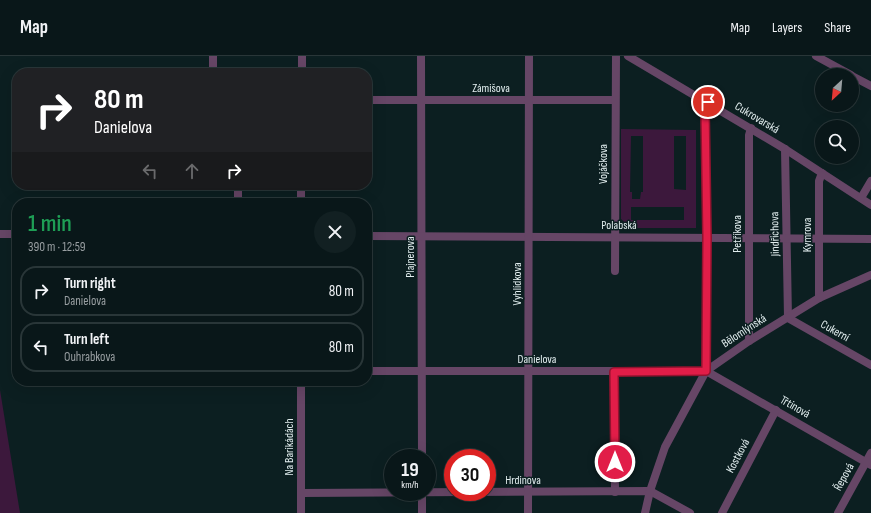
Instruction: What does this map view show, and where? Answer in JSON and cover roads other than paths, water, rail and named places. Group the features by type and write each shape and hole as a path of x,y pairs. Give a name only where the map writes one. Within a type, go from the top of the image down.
{"street":[{"path":"213,56 213,68"},
{"path":"302,56 302,68"},
{"name":"Plajnerova","path":"421,56 422,449"},
{"name":"Vyhlídkova","path":"528,513 529,56"},
{"name":"Vojáčkova","path":"615,271 616,56"},
{"name":"Cukrovarská","path":"628,56 751,128 871,205"},
{"path":"816,56 839,68"},
{"path":"859,79 871,86"},
{"name":"Zámišova","path":"372,100 615,100"},
{"path":"706,371 707,238 705,109 708,102"},
{"name":"Petříkova","path":"749,341 749,135 751,128"},
{"name":"Jindřichova","path":"785,149 788,318"},
{"name":"Kymrova","path":"819,298 819,181 822,173"},
{"path":"860,198 871,181"},
{"path":"0,234 12,234"},
{"name":"Polabská","path":"372,236 871,239"},
{"name":"Bělomlýnská","path":"645,513 650,491 665,446 706,371 749,341 819,298 871,275"},
{"name":"Cukerní","path":"788,318 871,365"},
{"name":"Danielova","path":"372,371 706,371"},
{"name":"Třtinová","path":"706,371 868,463"},
{"path":"614,372 615,492"},
{"name":"Na Barikádách","path":"301,386 301,513"},
{"name":"Kostková","path":"722,513 776,410"},
{"name":"Řepová","path":"838,513 868,463 871,453"},
{"path":"650,491 690,513"},
{"name":"Hrdinova","path":"436,493 650,491"},
{"name":"Hrdinova","path":"301,494 384,493"},
{"path":"422,501 422,513"}]}
